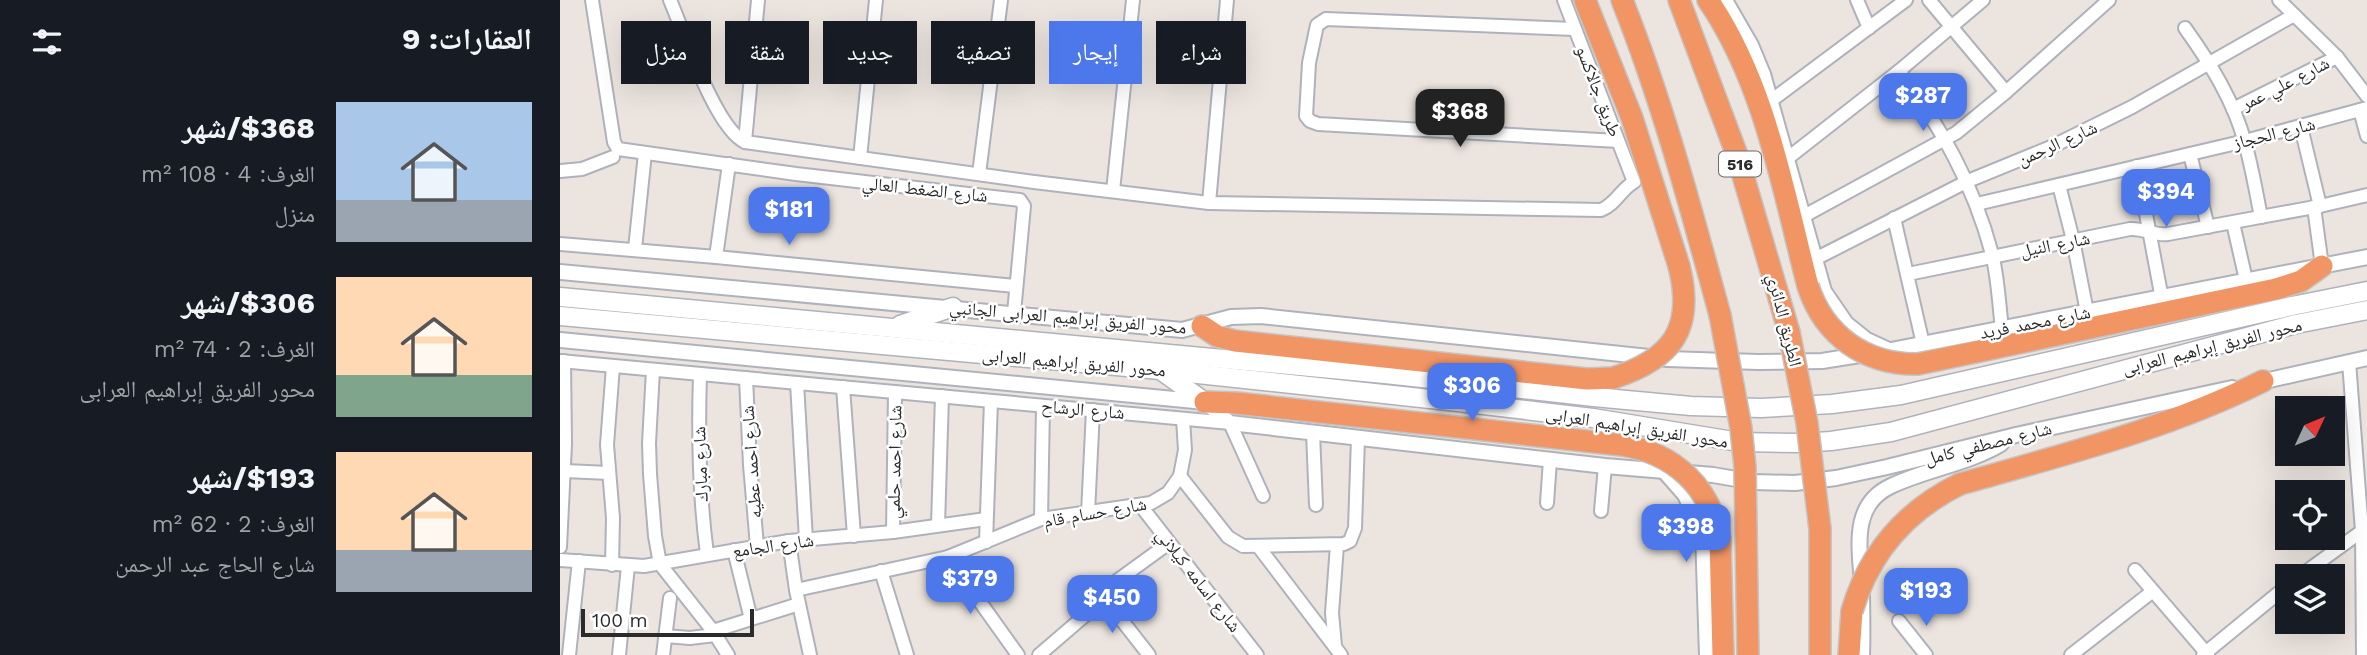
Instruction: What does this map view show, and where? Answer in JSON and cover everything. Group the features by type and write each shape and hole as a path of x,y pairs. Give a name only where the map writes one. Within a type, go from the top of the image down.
{"highway":[{"path":"1202,326 1217,336 1235,341 1587,379 1613,378 1649,365 1662,355 1672,343 1684,313 1685,297 1679,267 1632,118 1585,0"},
{"path":"1622,0 1665,117 1720,315 1741,429 1745,467 1748,655"},
{"name":"الطريق الدائري","path":"1679,0 1737,155 1789,332 1807,422 1820,528 1820,655"},
{"path":"1708,0 1726,26 1756,95 1808,286 1818,310 1825,321 1854,348 1879,360 2276,289 2301,281 2322,266"},
{"path":"1849,655 1852,611 1867,570 1892,534 1923,506 1959,484 2156,427 2263,381"},
{"path":"1205,402 1236,403 1622,445 1655,453 1685,472 1709,503 1714,514 1720,540 1723,655"}],"main road":[{"name":"محور الفريق إبراهيم العرابى","path":"560,297 1385,374 1691,406 1761,408 1832,404 1901,395 2367,291"},
{"path":"894,327 953,307"},
{"name":"محور الفريق إبراهيم العرابى","path":"560,316 1160,370 1580,416 1719,440 1800,443 1851,439 1891,432 2283,327 2367,310"},
{"path":"1160,370 1205,402"}],"street":[{"name":"شارع الضغط العالي","path":"592,0 615,146 623,151 1016,199 1024,206"},
{"path":"670,0 715,106 731,131 745,142 1209,203 1227,0"},
{"path":"745,142 758,0"},
{"path":"860,158 876,0"},
{"path":"979,174 1000,0"},
{"path":"1113,191 1133,0"},
{"name":"طريق جالاكسو","path":"1209,203 1595,211 1612,205 1623,190 1634,182 1564,0"},
{"path":"1726,0 1752,45 1772,100 1825,291 1839,314 1867,339 1891,350"},
{"path":"1857,0 1869,28"},
{"path":"1772,100 1906,0"},
{"path":"1929,0 2006,92"},
{"path":"1788,158 1899,71 1983,0"},
{"path":"1804,216 1947,139 2006,92 2109,0"},
{"path":"2279,0 2337,57 2367,96"},
{"name":"شارع الرحمن","path":"1815,259 1968,181 2052,147 2133,107 2294,15"},
{"path":"1574,29 1326,19 1317,25 1309,63 1306,116 1318,124 1618,141"},
{"path":"2185,28 2210,64 2233,109 2245,141 2261,217"},
{"name":"شارع علي عمر","path":"2233,109 2337,57"},
{"path":"1899,71 1947,139 1968,181 1992,256 2002,329"},
{"path":"2363,109 2367,136"},
{"name":"شارع الحجاز","path":"1977,204 2245,141 2363,109"},
{"path":"2301,127 2317,207 2322,266"},
{"path":"635,249 645,153"},
{"path":"2190,154 2208,227"},
{"path":"560,172 582,169 613,157"},
{"path":"716,257 729,164"},
{"path":"2137,166 2162,299"},
{"path":"1014,313 1024,206 1034,182"},
{"path":"2059,185 2087,312"},
{"name":"شارع النيل","path":"1908,274 2130,229 2162,235 2317,207 2367,195"},
{"path":"1894,218 1908,274 1921,354"},
{"path":"2233,223 2246,280"},
{"path":"560,244 1015,286"},
{"name":"شارع محمد فريد","path":"1699,360 1822,360 1891,350 1921,354 2002,329 2367,257"},
{"name":"محور الفريق إبراهيم العرابى الجانبي","path":"560,272 1181,330 1231,317 1261,316 1668,359 1699,360"},
{"path":"560,340 1205,402 1230,423 1264,496"},
{"name":"شارع مصطفي كامل","path":"1605,466 1774,483 1816,481 2367,358"},
{"path":"560,547 565,471 562,361"},
{"name":"شارع الرشاح","path":"562,361 1183,418 1605,466"},
{"path":"2349,362 2363,479 2363,655"},
{"path":"612,565 613,518 607,445 613,366"},
{"path":"653,370 650,474 660,564 728,655"},
{"name":"شارع مبارك","path":"700,374 699,467 707,554"},
{"name":"شارع احمد عطيه","path":"746,379 757,546"},
{"path":"797,383 806,540"},
{"path":"843,387 854,536"},
{"name":"شارع احمد حلمي","path":"893,532 895,392"},
{"path":"938,526 942,397"},
{"path":"986,542 991,401"},
{"path":"1041,519 1043,406"},
{"path":"1088,513 1093,410"},
{"path":"1183,418 1185,450 1180,476 1228,537 1243,546 1337,545 1350,541 1355,528 1358,438"},
{"path":"1313,433 1316,505"},
{"path":"1862,655 1862,592 1858,539 1861,521 1870,504 1892,486 1981,455 2017,435"},
{"path":"1547,503 1550,460"},
{"path":"1601,511 1605,466"},
{"path":"565,471 609,473"},
{"path":"1664,471 1688,501 1703,534 1707,655"},
{"name":"شارع حسام قام","path":"796,590 948,557 1041,519 1141,506 1160,499 1175,485 1180,476"},
{"name":"شارع اسامه كيلاني","path":"1141,506 1257,655"},
{"name":"شارع الجامع","path":"560,560 628,566 660,564 789,541 893,532 986,519"},
{"path":"2317,564 2362,531"},
{"path":"789,541 807,654"},
{"path":"1039,655 1096,606 1107,588 1169,542"},
{"path":"1337,545 1332,613 1338,652"},
{"path":"1258,546 1338,652"},
{"path":"734,550 751,618"},
{"path":"948,557 1018,655"},
{"path":"569,655 579,561"},
{"path":"620,655 628,566"},
{"path":"2135,570 2206,654 2275,596"},
{"path":"881,571 907,655"},
{"path":"2071,655 2153,591"},
{"path":"1102,595 1149,655"},
{"path":"663,655 670,598"},
{"path":"665,636 690,638 714,633 751,618 799,604"},
{"path":"1899,621 1926,655"}]}
